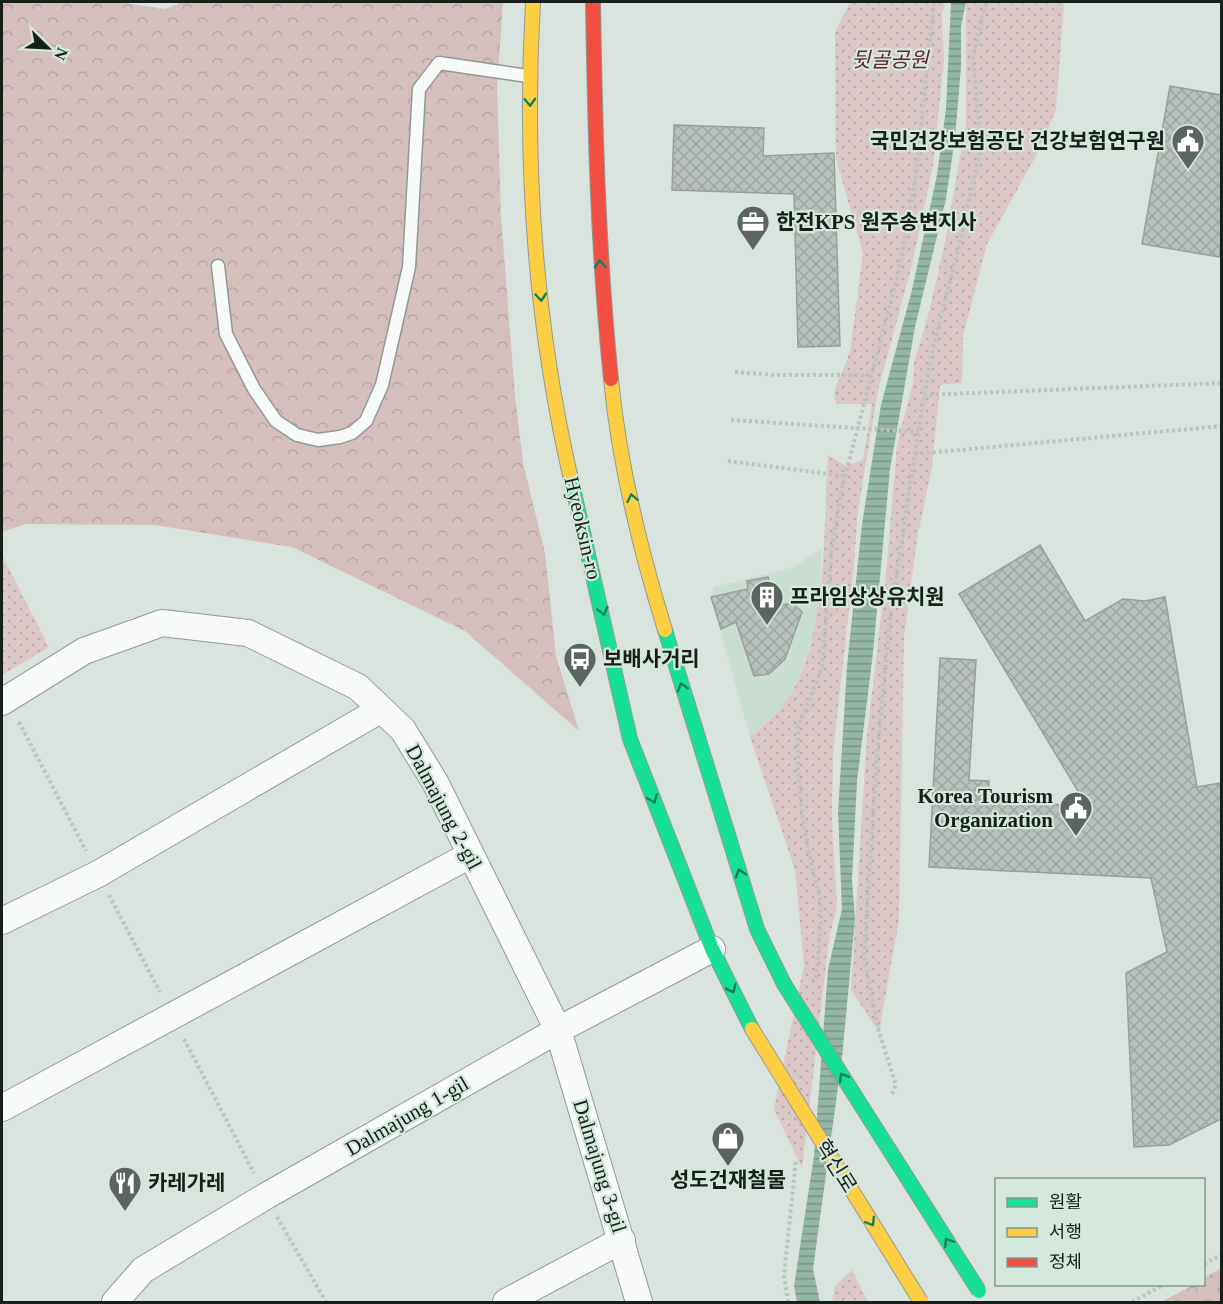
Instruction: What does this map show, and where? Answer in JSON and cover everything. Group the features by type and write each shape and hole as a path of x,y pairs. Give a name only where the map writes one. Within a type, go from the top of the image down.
{"street":[{"name":"Hyeoksin-ro","path":"533,2 529,76 534,207 544,333 569,471 630,739 752,1029"},
{"path":"593,2 595,161 602,292 615,422 650,577 758,929 784,984 983,1297"},
{"name":"Dalmajung 2-gil","path":"2,702 84,651 162,623 248,633 358,687 403,730 435,782 558,1030"},
{"path":"2,921 98,874 380,710"},
{"path":"2,1108 470,855"},
{"path":"739,937 758,929"},
{"name":"Dalmajung 1-gil","path":"115,1302 143,1270 266,1196 558,1030 717,947"},
{"name":"혁신로","path":"752,1029 921,1302"},
{"name":"Dalmajung 3-gil","path":"558,1030 639,1302"},
{"path":"506,1302 622,1240"}],"lane":[{"path":"218,266 226,334 254,389 276,421 297,435 318,440 352,433 366,421 382,384 409,267 419,89 439,63 529,76"}],"path":[{"path":"815,983 821,924 820,898 802,813 798,770 798,727 822,668 832,547 845,476 898,274 916,176 934,2"},
{"path":"892,1094 896,1084 879,1032 864,957 877,756 890,617 924,395 981,146 973,56 986,2"},
{"path":"735,372 774,375 870,375"},
{"path":"924,395 1221,383"},
{"path":"731,420 918,432"},
{"path":"915,454 1221,426"},
{"path":"728,461 845,476"},
{"path":"788,1302 784,1276 798,1147"},
{"path":"1205,1263 1221,1254"},
{"path":"1132,1302 1161,1286"}],"shaded area":[{"path":"951,2 966,2 961,26 961,67 955,138 946,199 915,327 890,469 873,653 857,781 852,880 855,919 842,1058 813,1269 820,1302 797,1302 794,1286 814,1156 828,969 842,909 838,813 847,666 862,524 881,405 912,290 937,175 946,109"},
{"path":"822,548 817,623 800,675 784,705 750,737 711,597 714,587 794,567"}],"green space":[{"path":"2,2 117,2 165,9 183,2 503,2 497,88 501,216 515,396 523,463 545,553 556,656 579,731 465,631 292,547 155,525 25,524 2,532"},
{"name":"뒷골공원","path":"850,2 945,2 942,15 944,61 933,166 911,269 878,390 858,511 833,752 832,821 837,906 829,941 802,1168 774,1109 804,965 795,870 750,737 783,705 798,681 809,651 821,585 828,455 846,466 863,460 872,404 836,404 834,392 850,352 863,253 836,159 835,33"},
{"name":"뒷골공원","path":"966,2 1064,2 1056,110 1037,154 987,244 963,336 962,383 940,385 932,467 917,539 904,637 899,920 879,1032 851,990 867,735 886,574 897,445 913,383 914,362 928,316 945,242 966,124"},
{"path":"2,555 49,647 2,675"},
{"path":"1221,1268 1221,1302 1161,1302 1191,1286 1205,1286 1205,1277"},
{"path":"852,1270 868,1302 832,1302 835,1286"}],"building":[{"name":"국민건강보험공단 건강보험연구원","path":"1170,86 1221,95 1221,244 1219,257 1142,244"},
{"path":"674,125 764,128 763,156 834,153 840,346 798,347 794,194 672,190"},
{"name":"Korea Tourism Organization","path":"1040,545 1085,621 1123,599 1145,601 1165,597 1197,787 1221,783 1221,1119 1169,1145 1134,1147 1126,973 1167,952 1151,878 929,867 940,658 976,660 969,780 989,781 988,801 1087,806 959,594"},
{"name":"프라임상상유치원","path":"768,577 777,606 792,603 802,612 785,659 769,674 754,676 736,622 721,629 711,597 748,589 747,581"}],"traffic: fast":[{"path":"570,475 630,739 712,949 752,1029"},
{"path":"665,630 757,929 784,984"},
{"path":"784,984 979,1291"}],"traffic: slow":[{"path":"533,2 530,120 535,240 548,358 570,475"},
{"path":"611,379 625,474 647,569 665,630"},
{"path":"752,1029 921,1302"}],"traffic: jam":[{"path":"593,2 600,238 611,379"}],"place":[{"name":"국민건강보험공단 건강보험연구원","path":"1188,170"},
{"name":"한전KPS 원주송변지사","path":"753,251"},
{"name":"프라임상상유치원","path":"767,626"},
{"name":"보배사거리","path":"580,688"},
{"name":"Korea Tourism Organization","path":"1076,837"},
{"name":"성도건재철물","path":"728,1167"},
{"name":"카레가레","path":"125,1212"}]}
